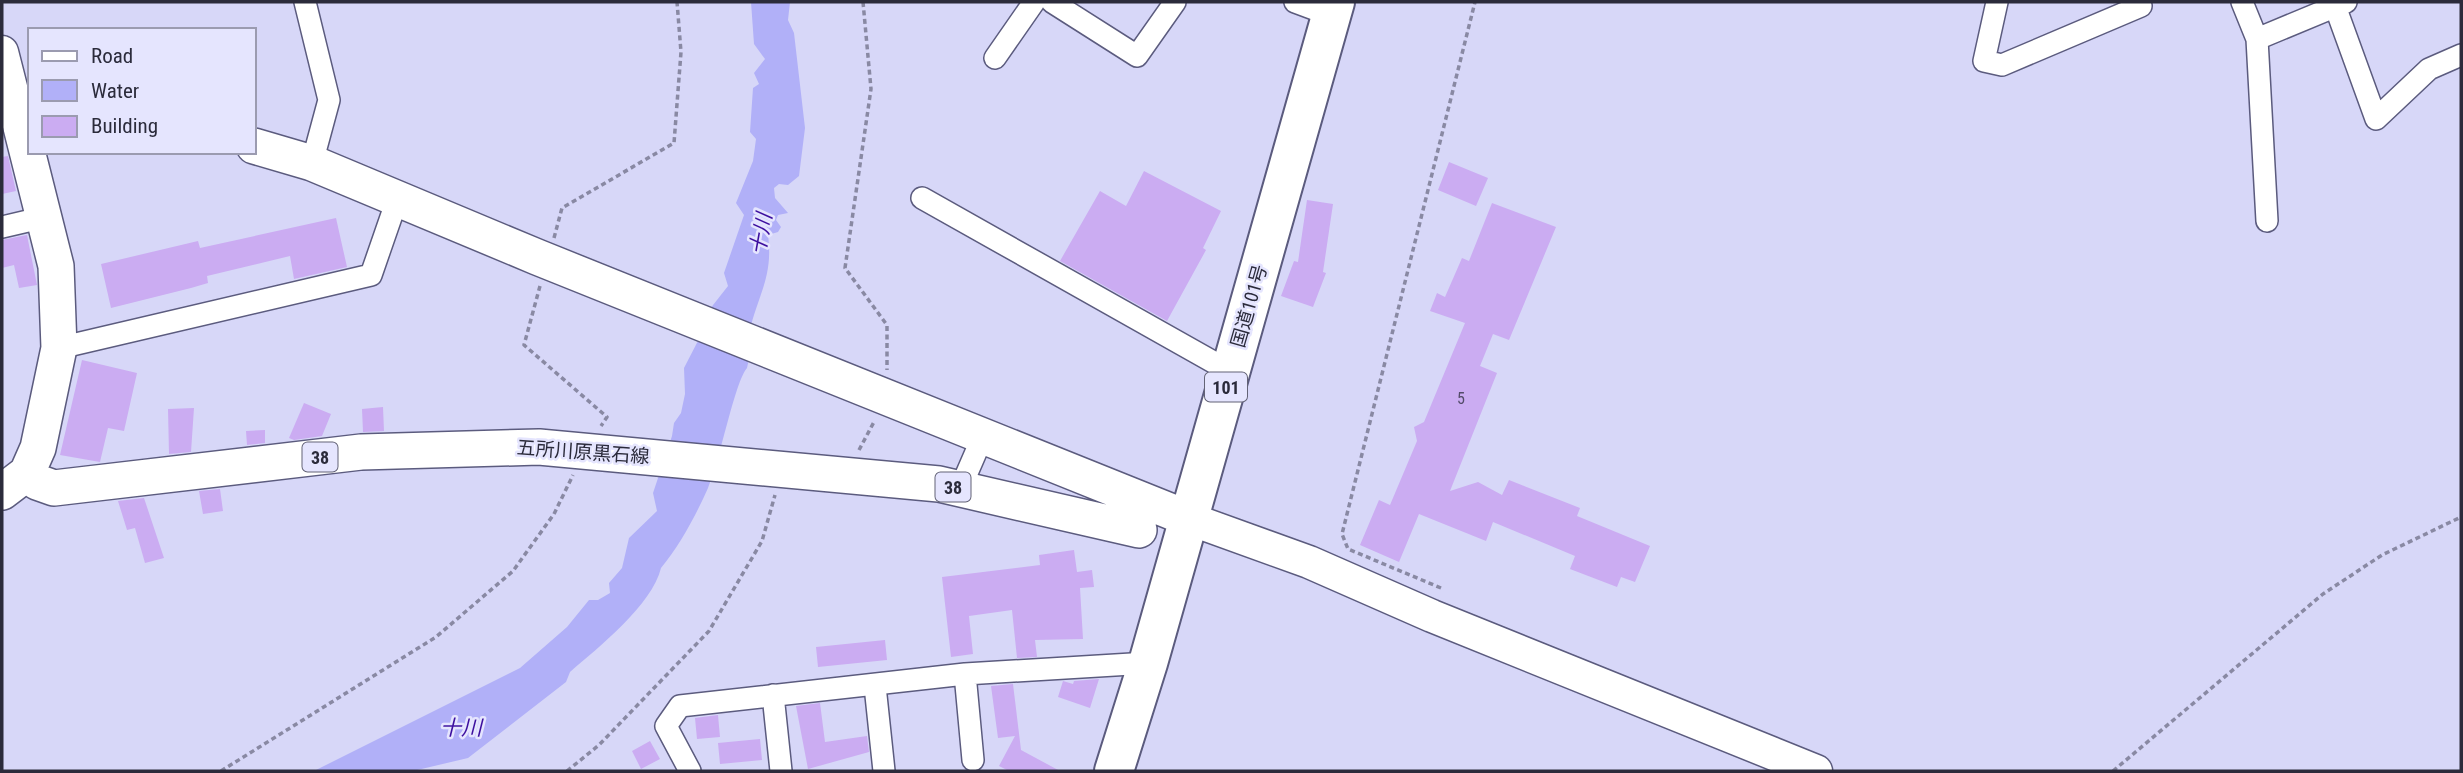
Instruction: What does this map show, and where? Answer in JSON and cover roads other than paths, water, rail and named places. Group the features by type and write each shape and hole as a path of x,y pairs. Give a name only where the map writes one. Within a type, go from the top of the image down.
{"highway":[{"name":"国道101号","path":"1114,771 1149,663 1187,518 1231,372 1333,8"}],"main road":[{"name":"五所川原黒石線","path":"23,107 28,132"},
{"path":"256,147 312,163 398,197 550,264 1187,518"},
{"name":"五所川原黒石線","path":"14,483 38,448 60,348 56,266 32,154"},
{"name":"五所川原黒石線","path":"14,483 37,482 54,488 361,452 540,447 774,467 960,489 1139,530"}],"street":[{"path":"305,2 329,100 312,163"},
{"path":"995,58 1034,2"},
{"path":"1052,2 1137,56 1175,2"},
{"path":"1295,2 1333,8"},
{"path":"1997,2 1984,61 2001,65 2141,6 2140,2"},
{"path":"2242,2 2257,39 2267,221"},
{"path":"2257,39 2339,3 2376,119 2429,69 2461,55"},
{"path":"2,52 23,107"},
{"path":"60,348 372,275 398,197"},
{"path":"922,198 1231,372"},
{"path":"2,227 45,217"},
{"path":"960,489 983,436"},
{"path":"1187,518 1309,562 1452,624 1816,771"},
{"path":"691,771 666,726 680,706 965,674 1149,663"},
{"path":"965,674 973,760"},
{"path":"875,686 884,771"},
{"path":"773,695 781,771"}],"water":[{"name":"十川","path":"751,2 790,2 788,20 794,33 805,128 799,176 788,185 779,184 774,188 775,198 788,213 778,215 776,220 781,227 778,232 768,235 769,260 750,330 747,368 737,389 712,476 687,530 636,611 570,672 566,682 468,758 413,771 314,771 520,668 567,627 589,600 598,600 610,593 609,583 622,568 629,538 657,511 653,493 674,423 681,413 685,394 684,368 700,337 706,314 728,286 724,273 744,215 736,203 753,161 756,139 750,132 753,88 759,84 754,73 765,59 754,44"}]}
